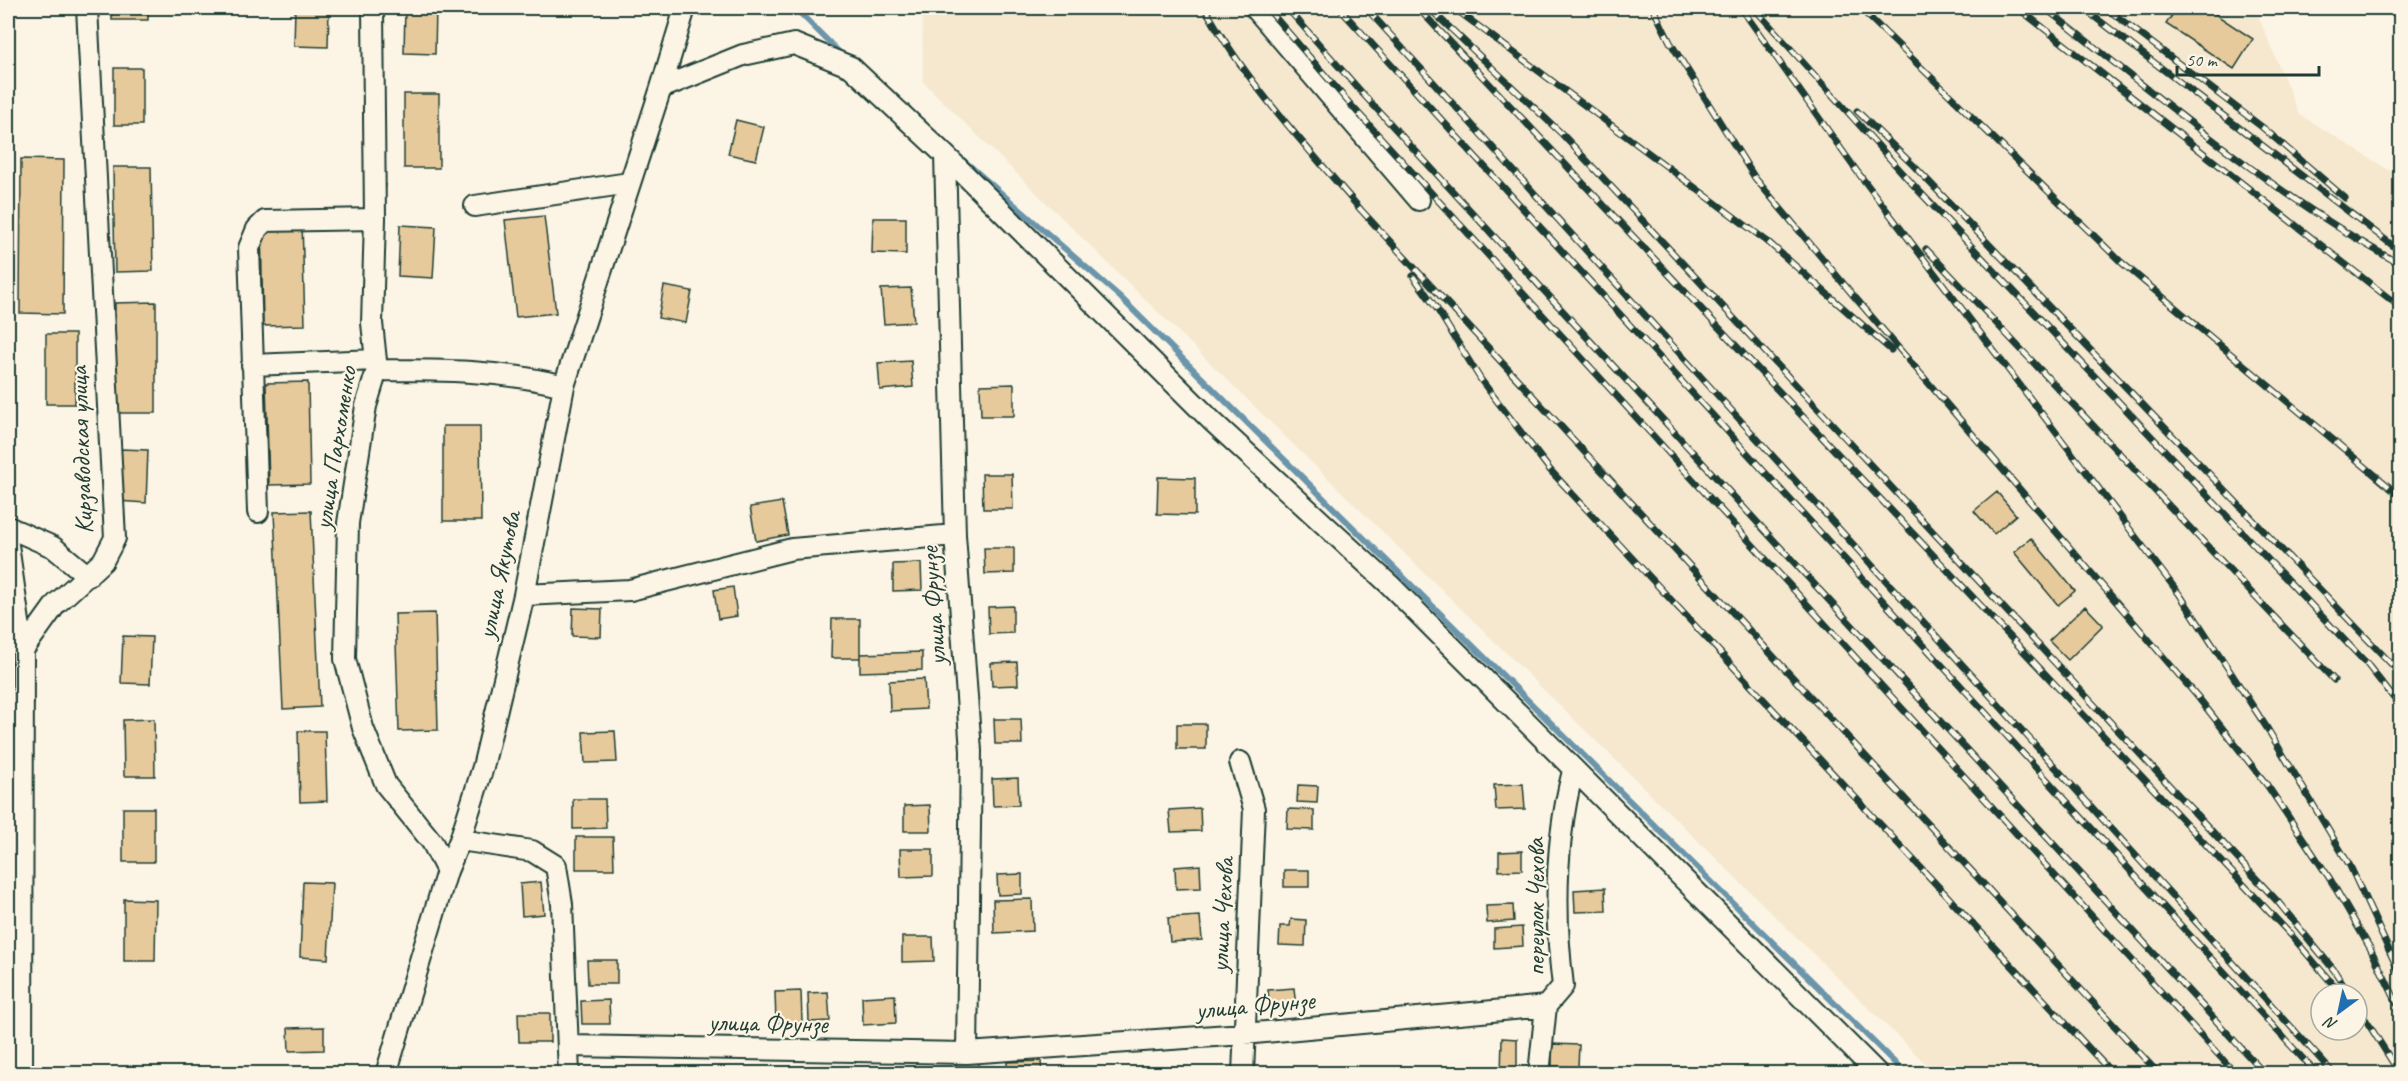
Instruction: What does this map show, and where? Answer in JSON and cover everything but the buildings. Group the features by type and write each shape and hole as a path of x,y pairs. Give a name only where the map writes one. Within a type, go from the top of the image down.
{"street":[{"name":"Кирзаводская улица","path":"22,650 56,604 103,561 115,538 87,8"},
{"name":"улица Пархоменко","path":"373,8 375,219 372,323 377,365 366,406 348,523 345,659 363,728 386,785 432,842 447,871"},
{"name":"улица Якутова","path":"386,1074 447,871 460,840 483,767 524,595 564,386 685,8"},
{"path":"1255,8 1419,200"},
{"path":"661,88 742,55 794,44 851,67 945,155 1213,422 1390,585 1573,771 1878,1074"},
{"name":"улица Фрунзе","path":"945,155 955,535 971,751 967,1053"},
{"path":"475,206 629,183"},
{"path":"258,512 249,248 257,229 265,221 375,219"},
{"path":"252,365 377,365 466,370 529,377 564,386"},
{"path":"8,527 53,547 88,576"},
{"path":"524,595 630,590 792,549 955,535"},
{"path":"8,545 22,650 22,1074"},
{"name":"улица Чехова","path":"1240,762 1254,809 1243,1074"},
{"name":"переулок Чехова","path":"1539,1074 1546,1006 1563,986 1557,939 1560,838 1573,771"},
{"path":"460,840 532,851 556,866 562,904 569,1074"},
{"name":"улица Фрунзе","path":"568,1047 967,1053 1244,1034 1546,1006"}],"shaded area":[{"path":"922,8 2255,8 2299,114 2400,177 2400,1073 1935,1073 923,82"}],"waterway":[{"path":"795,8 843,56"},
{"path":"962,159 1119,296 1906,1074"}],"railway":[{"path":"1205,8 1221,36 1258,88 1361,210 2159,1074"},
{"path":"1267,8 1350,104 2236,1074"},
{"path":"1287,8 1364,95 2265,1074"},
{"path":"1339,8 2317,1074"},
{"path":"1366,8 2334,1074"},
{"path":"1418,8 2291,935 2331,982"},
{"path":"1454,8 1768,242 1891,350"},
{"path":"1653,8 1670,42 1755,178 2197,696 2267,785 2330,879 2370,948 2400,1009"},
{"path":"1741,8 1856,170 2180,595 2267,728 2350,866 2400,974"},
{"path":"1754,8 1918,190 2367,664 2400,706"},
{"path":"1860,8 2121,262 2400,496"},
{"path":"2018,8 2400,307"},
{"path":"2045,8 2261,176 2353,237 2400,264"},
{"path":"2083,8 2400,251"},
{"path":"2106,8 2262,127 2345,198"},
{"path":"1430,9 1562,134 2278,902 2341,982"},
{"path":"1857,111 1913,165 2400,673"},
{"path":"1926,249 2334,680"},
{"path":"1413,276 1437,309 1481,380 1550,470 2113,1074"},
{"path":"2369,1025 2400,1074"}]}
